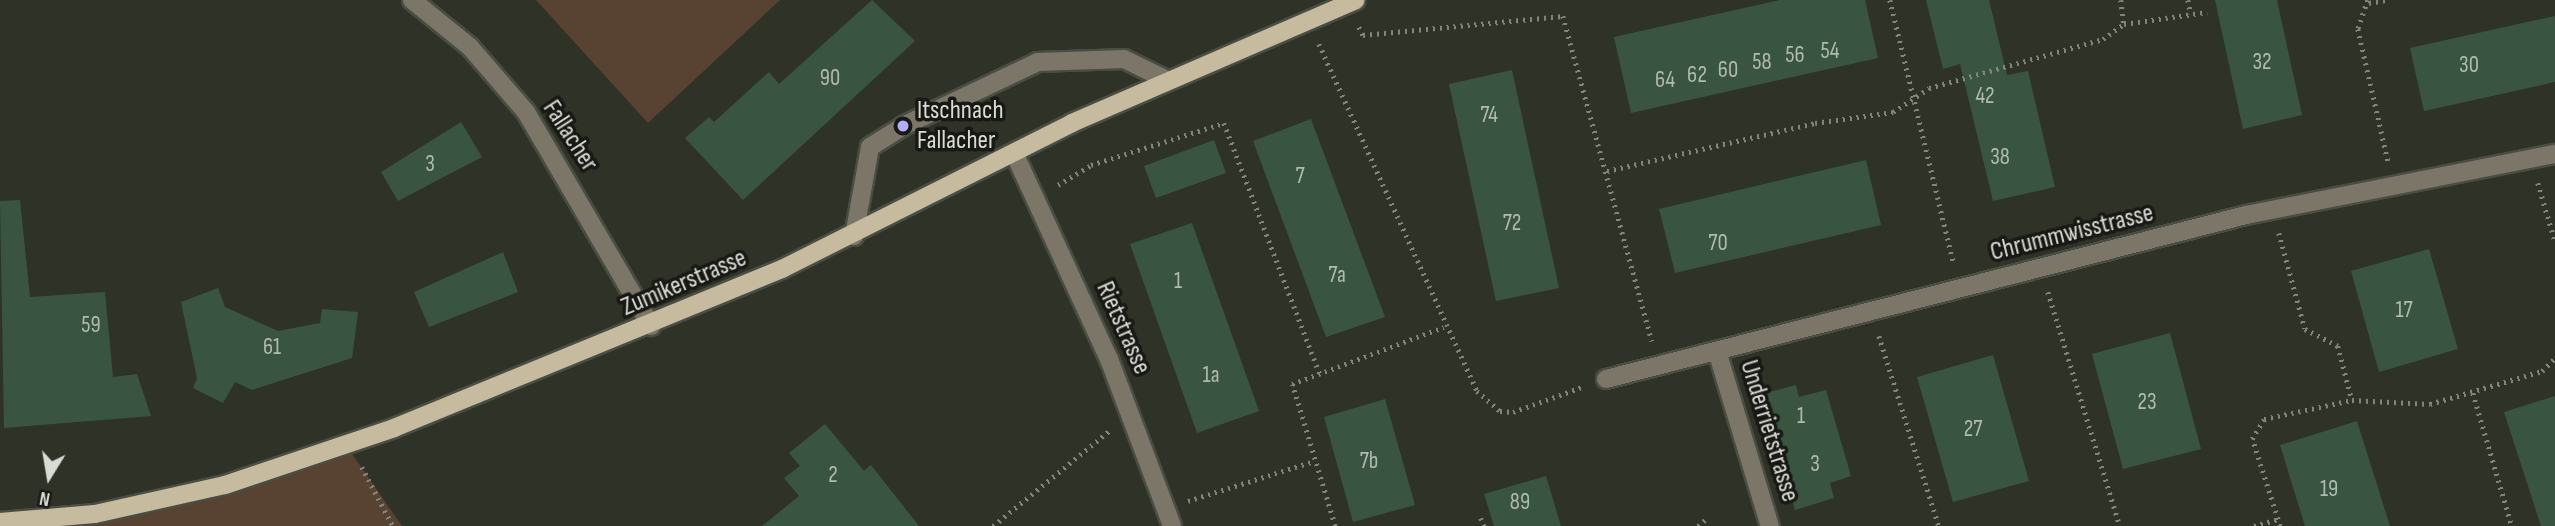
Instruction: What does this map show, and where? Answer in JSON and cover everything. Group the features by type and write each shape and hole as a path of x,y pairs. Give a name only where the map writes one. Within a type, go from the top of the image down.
{"main road":[{"name":"Zumikerstrasse","path":"0,522 94,514 225,485 394,428 651,326 854,236 1015,155 1072,123 1352,2"}],"street":[{"name":"Fallacher","path":"412,0 470,47 526,113 651,326"},
{"path":"854,236 870,147 903,126 1038,62 1124,59 1167,80"},
{"name":"Chrummwisstrasse","path":"1606,379 2273,210 2555,154"},
{"name":"Rietstrasse","path":"1015,155 1132,412 1172,526"},
{"name":"Underrietstrasse","path":"1717,351 1770,526"}],"path":[{"path":"1890,0 1960,289"},
{"path":"2121,0 2124,24"},
{"path":"2188,0 2191,14"},
{"path":"2386,0 2368,2 2358,29 2393,186"},
{"path":"1352,2 1363,35 1563,16 1658,366"},
{"path":"1607,171 1815,123 1894,113 1929,88 2103,39 2124,24 2207,12"},
{"path":"1309,22 1444,327 1477,391 1500,411 1513,412 1606,379"},
{"path":"1036,198 1091,165 1224,123 1320,374"},
{"path":"2531,159 2555,241"},
{"path":"2273,210 2305,329 2338,346 2352,400"},
{"path":"2040,268 2120,526"},
{"path":"1871,311 1939,526"},
{"path":"1335,526 1292,384 1444,327"},
{"path":"2280,526 2252,439 2264,419 2352,400 2430,404 2542,371 2555,358"},
{"path":"2473,393 2512,526"},
{"path":"993,526 1132,412"},
{"path":"1167,508 1314,461"},
{"path":"364,471 393,526"},
{"path":"1481,518 1484,526"},
{"path":"2254,526 2278,519"},
{"path":"1698,526 1704,520"}],"shaded area":[{"path":"536,0 780,0 648,123"},
{"path":"348,448 402,526 0,526 95,514"}],"building":[{"path":"872,0 915,41 743,200 685,138 709,117 714,122 769,72 779,84"},
{"path":"1780,0 1865,0 1878,58 1631,113 1614,37"},
{"path":"1926,0 1989,0 2007,75 2028,71 2055,187 1993,201 1960,64 1943,69"},
{"path":"2215,0 2277,0 2302,115 2243,129"},
{"path":"2555,16 2555,82 2424,111 2410,48"},
{"path":"1512,70 1559,288 1496,301 1449,84"},
{"path":"1311,119 1385,317 1326,337 1253,141"},
{"path":"461,122 482,157 398,201 381,172"},
{"path":"1214,140 1226,173 1156,198 1144,166"},
{"path":"1866,160 1881,225 1675,273 1659,209"},
{"path":"20,200 30,297 105,292 113,377 137,374 151,416 4,428 0,201"},
{"path":"1192,223 1259,411 1197,433 1130,244"},
{"path":"2429,249 2458,349 2379,372 2351,271"},
{"path":"503,252 518,292 429,327 414,292"},
{"path":"218,288 225,307 278,331 320,323 322,309 358,312 352,358 252,390 235,382 223,403 193,388 197,378 181,302"},
{"path":"2170,333 2201,449 2123,469 2092,354"},
{"path":"1993,355 2029,481 1953,502 1917,377"},
{"path":"1796,385 1799,397 1826,390 1851,476 1830,483 1834,498 1795,510 1762,394"},
{"path":"2555,396 2555,526 2541,526 2504,412"},
{"path":"1385,399 1415,505 1353,522 1324,417"},
{"path":"2357,421 2390,526 2305,526 2280,445"},
{"path":"825,424 864,471 871,465 919,526 762,526 799,496 784,478 800,466 789,453"},
{"path":"1546,476 1561,526 1494,526 1484,494"}],"place":[{"name":"Itschnach Fallacher","path":"903,126"}]}
